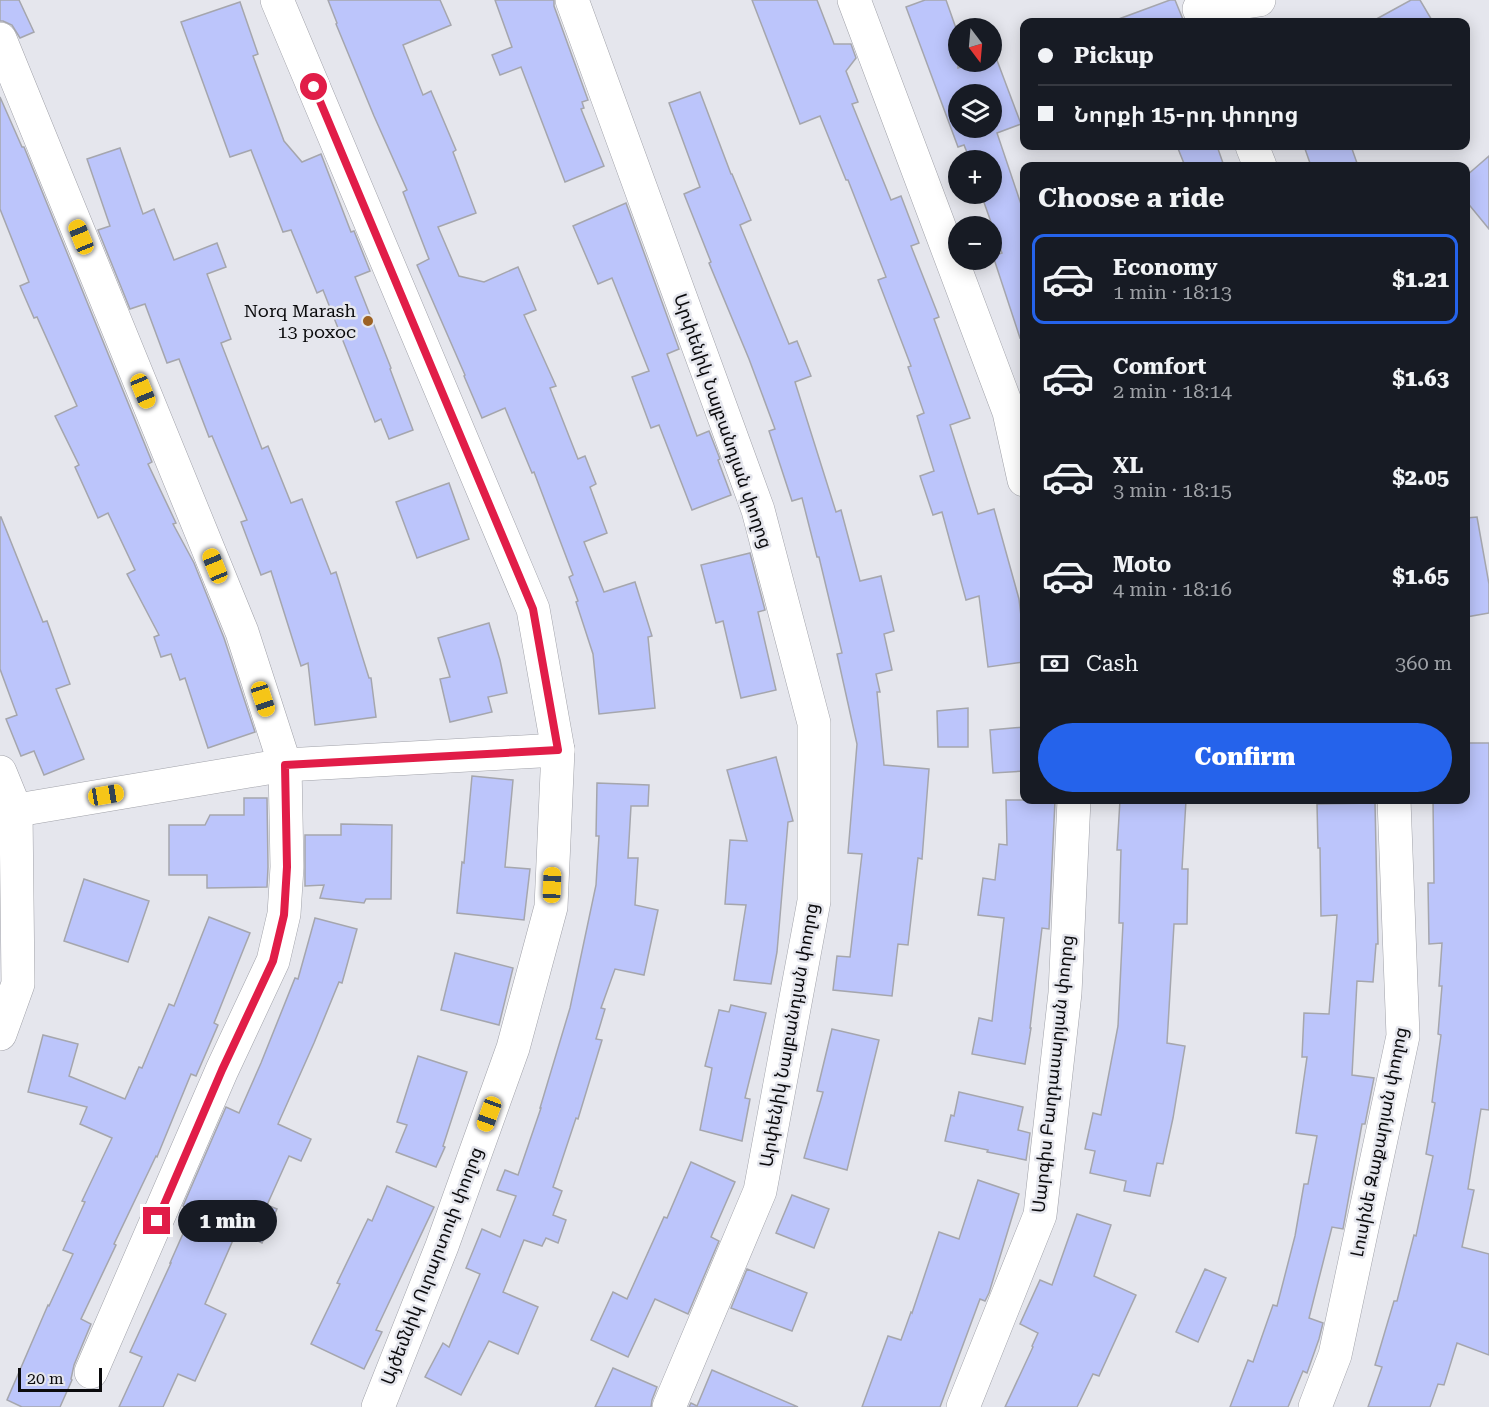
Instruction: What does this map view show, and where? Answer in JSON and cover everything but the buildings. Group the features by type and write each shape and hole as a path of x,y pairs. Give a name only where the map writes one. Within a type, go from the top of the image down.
{"street":[{"name":"Այծեմնիկ Ուրարտուի փողոց","path":"277,0 533,609 558,750 551,907 516,1037 442,1246 378,1407"},
{"name":"Արփենիկ Նալբանդյան փողոց","path":"572,0 758,510 814,723 814,901 760,1191 669,1407"},
{"path":"854,0 1009,412 1020,462"},
{"path":"1199,10 1259,0"},
{"path":"0,39 242,632 285,765 287,867 284,915 273,961 218,1080 91,1372"},
{"path":"8,812 285,765 558,750"},
{"path":"0,772 8,812 18,984 0,1034"},
{"name":"Սարգիս Բաղդասարյան փողոց","path":"963,1407 1040,1215 1065,993 1074,804"},
{"name":"Լուսինե Զաքարյան փողոց","path":"1315,1407 1335,1355 1403,1036 1394,804"}],"place":[{"name":"Norq Marash 13 poxoc","path":"368,321"}],"route":[{"path":"157,1221 222,1070 273,961 284,915 287,867 285,765 558,750 533,609 314,87"}]}
